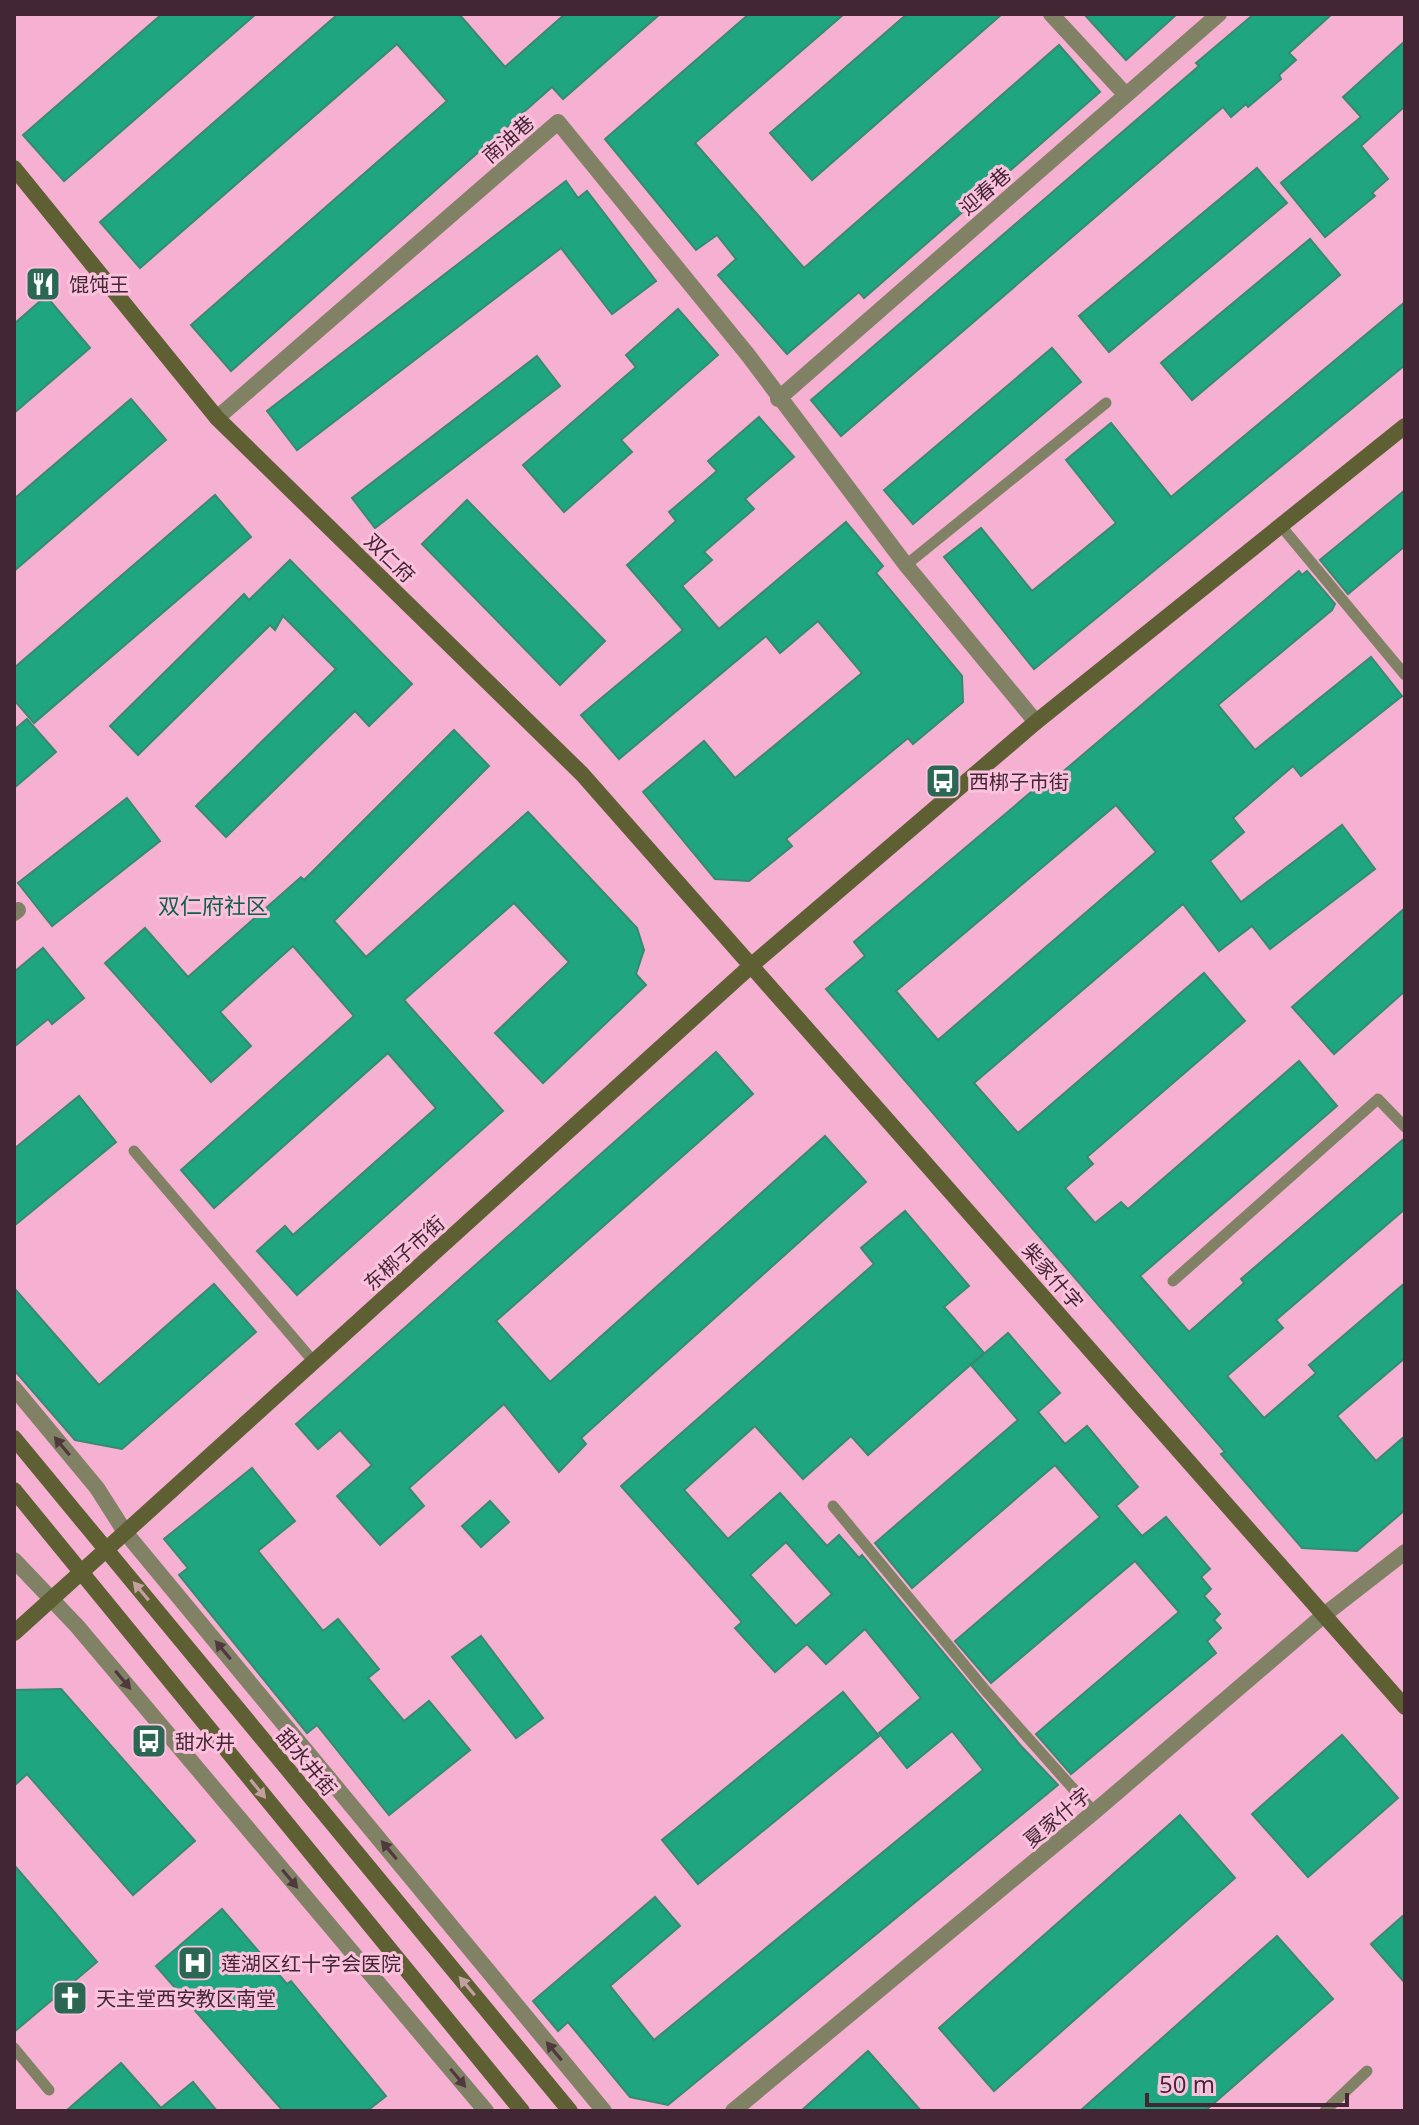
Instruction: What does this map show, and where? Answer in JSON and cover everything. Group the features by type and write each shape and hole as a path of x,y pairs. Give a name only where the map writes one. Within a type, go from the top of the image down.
{"street":[{"path":"1051,14 1125,94"},
{"name":"迎春巷","path":"778,399 1219,14"},
{"name":"南油巷","path":"217,418 558,122 748,355 778,399"},
{"name":"双仁府","path":"14,168 217,418 582,774 753,964"},
{"path":"778,399 906,565 1036,722"},
{"path":"753,964 1036,722 1405,426"},
{"name":"东梆子市街","path":"14,1633 753,964"},
{"name":"柴家什字","path":"753,964 1405,1707"},
{"path":"14,1388 97,1488 125,1532 604,2111"},
{"name":"甜水井街","path":"14,1438 570,2111"},
{"path":"14,1490 522,2111"},
{"name":"夏家什字","path":"733,2111 1094,1812 1324,1615 1405,1552"},
{"path":"14,1560 51,1599 486,2111"}],"lane":[{"path":"906,565 1106,403"},
{"path":"1281,526 1405,675"},
{"path":"1173,1281 1378,1099 1405,1127"},
{"path":"134,1151 314,1362"},
{"path":"833,1506 986,1691 1094,1812"},
{"path":"14,2048 49,2090"},
{"path":"1325,2111 1367,2071"}],"building":[{"path":"162,14 256,14 64,181 23,135"},
{"path":"338,14 459,14 505,67 565,14 660,14 563,99 552,87 231,371 191,325 447,101 397,44 140,268 100,222"},
{"path":"749,14 844,14 695,143 804,268 1059,45 1100,92 864,298 859,292 787,354 718,275 736,259 717,235 696,250 605,139"},
{"path":"907,14 1002,14 812,180 770,133"},
{"path":"1084,14 1177,14 1126,60"},
{"path":"1254,14 1332,14 1289,53 1296,60 1279,75 1281,79 1231,117 1223,107 841,436 811,400 1199,66 1196,63"},
{"path":"1405,41 1405,106 1361,146 1388,179 1372,193 1375,196 1325,237 1281,183 1361,117 1343,97"},
{"path":"1257,168 1287,203 1109,352 1079,316"},
{"path":"566,181 578,198 587,191 656,281 612,314 561,248 297,450 267,411"},
{"path":"1310,239 1340,275 1192,400 1161,363"},
{"path":"46,296 90,348 14,413 14,324"},
{"path":"1405,302 1405,365 1034,669 944,557 981,528 1032,591 1116,523 1066,460 1111,423 1171,497"},
{"path":"678,309 718,355 621,440 632,452 564,512 523,465 636,367 626,355"},
{"path":"1052,348 1081,382 913,524 884,490"},
{"path":"537,356 560,386 375,528 352,498"},
{"path":"131,399 166,440 14,571 14,499"},
{"path":"759,417 794,457 745,499 754,509 704,552 712,560 682,586 719,629 846,522 883,566 876,573 962,676 963,702 913,744 908,738 786,839 792,846 749,881 715,879 643,792 704,741 735,778 862,673 818,621 780,653 766,636 619,759 581,715 683,630 627,565 676,521 669,512 717,471 708,461"},
{"path":"1405,490 1405,546 1348,594 1320,560"},
{"path":"215,495 251,537 34,723 14,700 14,668"},
{"path":"467,500 605,641 560,685 422,544"},
{"path":"290,560 412,684 369,726 355,711 226,837 196,806 336,669 283,616 275,630 270,625 138,755 110,726 244,594 249,600"},
{"path":"1299,571 1302,575 1307,571 1335,604 1332,610 1218,705 1255,750 1371,657 1402,696 1301,776 1293,766 1233,818 1244,832 1210,861 1241,902 1342,825 1375,869 1270,949 1252,926 1219,951 1183,904 974,1083 1018,1133 1204,973 1245,1021 1087,1157 1093,1164 1065,1188 1095,1223 1121,1202 1128,1209 1299,1061 1337,1106 1140,1276 1189,1332 1244,1283 1241,1279 1405,1138 1405,1209 1276,1320 1283,1328 1227,1376 1264,1418 1316,1373 1309,1365 1405,1283 1405,1358 1337,1416 1376,1461 1405,1436 1405,1510 1357,1551 1302,1548 1221,1454 1225,1452 826,989 865,956 854,942 1036,788 1039,792","holes":["1116,805 1156,852 938,1040 896,991"]},
{"path":"27,719 56,752 14,788 14,730"},
{"path":"454,730 489,766 334,921 366,957 528,812 637,928 644,950 636,974 646,985 543,1083 495,1033 569,962 514,903 404,1000 503,1111 297,1295 257,1251 285,1226 293,1235 436,1108 388,1053 214,1208 181,1170 354,1016 293,946 220,1012 251,1046 211,1082 105,963 145,928 188,977 301,877 304,880"},
{"path":"127,798 160,841 52,926 18,883"},
{"path":"1405,908 1405,991 1334,1054 1292,1007"},
{"path":"43,948 84,998 52,1024 48,1019 14,1047 14,972"},
{"path":"716,1052 753,1094 496,1321 550,1382 825,1136 866,1182 581,1438 586,1444 559,1472 504,1404 409,1488 424,1506 380,1545 337,1496 372,1465 340,1430 318,1449 296,1424"},
{"path":"79,1096 116,1142 14,1226 14,1149"},
{"path":"905,1211 969,1286 944,1307 984,1353 868,1455 851,1436 803,1479 755,1426 684,1490 728,1539 780,1493 827,1546 839,1535 859,1558 862,1555 1021,1746 1058,1785 668,2105 630,2097 568,2022 558,2031 533,2001 655,1897 680,1926 610,1986 654,2040 983,1770 952,1731 907,1768 879,1733 921,1698 865,1629 826,1664 807,1644 775,1672 735,1628 742,1622 621,1486 874,1264 861,1248","holes":["786,1542 832,1594 796,1626 750,1575"]},
{"path":"214,1284 256,1332 122,1449 75,1440 14,1370 14,1288 99,1385"},
{"path":"1008,1333 1060,1393 1038,1412 1065,1444 1087,1426 1138,1487 1116,1506 1142,1536 1166,1517 1210,1569 1201,1577 1211,1589 1204,1596 1220,1614 1214,1620 1221,1628 1207,1641 1216,1653 1071,1774 1036,1734 1179,1612 1135,1561 991,1683 955,1641 1100,1517 1055,1465 912,1588 875,1543 1018,1420 971,1365"},
{"path":"252,1468 295,1521 258,1551 323,1631 338,1619 379,1669 368,1678 404,1721 429,1701 470,1750 389,1815 317,1725 307,1733 179,1575 188,1568 164,1539"},
{"path":"490,1501 509,1522 481,1547 462,1526"},
{"path":"481,1636 543,1718 516,1738 452,1657"},
{"path":"61,1689 195,1841 133,1895 27,1774 14,1786 14,1690"},
{"path":"843,1692 879,1736 698,1884 662,1840"},
{"path":"1342,1735 1398,1798 1308,1877 1252,1814"},
{"path":"1180,1815 1235,1878 994,2091 939,2028"},
{"path":"14,1865 97,1962 14,2032"},
{"path":"222,1909 287,1984 291,1981 386,2096 367,2111 283,2111 156,1966"},
{"path":"1405,1914 1405,1983 1371,1944"},
{"path":"1277,1936 1333,1999 1205,2111 1080,2111"},
{"path":"868,2051 921,2111 801,2111"},
{"path":"121,2063 161,2108 193,2082 217,2111 66,2111"}],"place":[{"name":"馄饨王","path":"43,284"},
{"name":"西梆子市街","path":"943,781"},
{"name":"甜水井","path":"149,1741"},
{"name":"莲湖区红十字会医院","path":"195,1963"},
{"name":"天主堂西安教区南堂","path":"70,1998"}],"district":[{"name":"双仁府社区","path":"213,905"}]}
